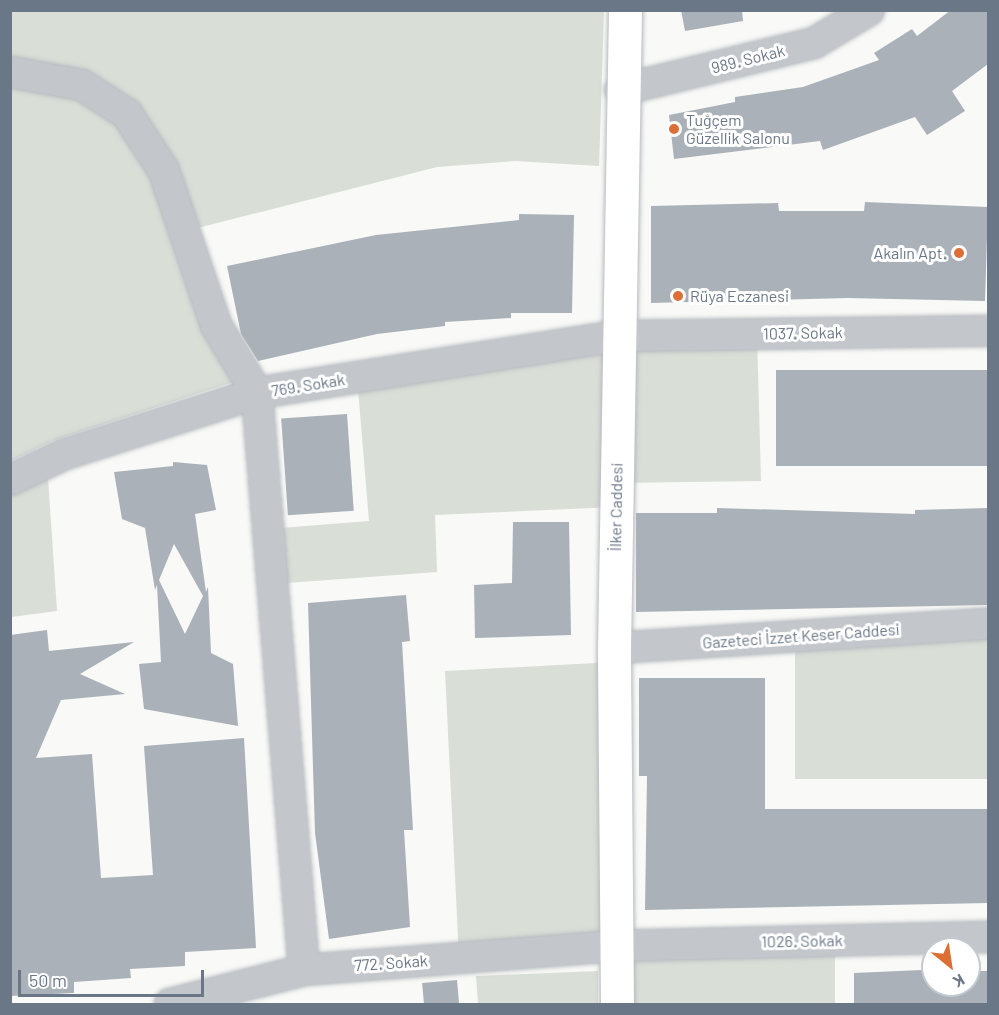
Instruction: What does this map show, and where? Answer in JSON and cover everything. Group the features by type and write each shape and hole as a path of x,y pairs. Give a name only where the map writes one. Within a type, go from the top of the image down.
{"main road":[{"name":"İlker Caddesi","path":"617,1005 614,648 620,90 625,10"}],"street":[{"name":"989. Sokak","path":"620,90 814,43 869,10"},
{"path":"10,72 82,85 127,114 164,171 216,325 257,393 304,970"},
{"name":"1037. Sokak","path":"618,336 988,331"},
{"name":"769. Sokak","path":"10,480 65,454 257,393 618,336"},
{"name":"Gazeteci İzzet Keser Caddesi","path":"614,648 988,624"},
{"name":"1026. Sokak","path":"616,945 988,937"},
{"name":"772. Sokak","path":"170,1005 304,970 616,945"}],"shaded area":[{"path":"11,11 604,11 599,166 515,161 437,167 178,233 239,380 52,441 11,461"},
{"path":"757,334 761,481 616,483 615,507 435,515 437,572 273,584 268,529 369,521 357,377"},
{"path":"47,463 57,611 11,617 11,480"},
{"path":"795,624 988,624 988,779 795,779"},
{"path":"614,662 616,945 835,940 835,1004 617,1004 616,946 459,958 445,671"},
{"path":"598,971 598,1004 478,1004 476,976"}],"building":[{"path":"681,10 742,10 743,21 685,31"},
{"path":"951,10 988,10 988,64 952,91 965,111 927,135 915,117 823,150 820,141 674,159 669,115 735,102 735,97 803,87 879,60 874,53 912,29 917,36"},
{"path":"865,202 988,207 985,301 847,298 651,303 651,206 778,203 779,211 864,211"},
{"path":"519,214 574,215 572,313 511,313 511,318 445,322 445,326 377,334 258,361 241,334 227,266 376,235 519,220"},
{"path":"776,370 988,370 988,466 776,466"},
{"path":"347,414 354,511 288,515 281,419"},
{"path":"173,462 207,465 216,510 195,514 206,592 208,587 211,653 233,664 238,726 144,709 139,664 161,662 157,585 155,590 145,528 122,519 114,472 173,466","holes":["174,544 203,596 185,634 159,580"]},
{"path":"717,508 915,514 915,510 988,508 988,605 636,612 636,513 717,513"},
{"path":"513,522 569,522 571,635 475,638 474,585 512,583"},
{"path":"406,595 410,641 402,642 413,830 404,830 410,927 329,939 315,833 308,603"},
{"path":"47,630 49,651 134,642 80,674 125,694 61,700 36,758 92,754 101,878 153,875 144,746 244,738 256,948 185,952 185,966 130,969 131,978 74,982 74,993 10,996 10,635"},
{"path":"639,678 765,678 765,809 988,809 988,903 645,910 647,776 639,776"},
{"path":"921,970 921,997 981,997 981,971 988,971 988,1005 854,1005 854,973"},
{"path":"457,980 459,1004 424,1004 422,983"}],"place":[{"name":"Tuğçem Güzellik Salonu","path":"674,129"},
{"name":"Akalın Apt.","path":"959,253"},
{"name":"Rüya Eczanesi","path":"678,296"}]}
